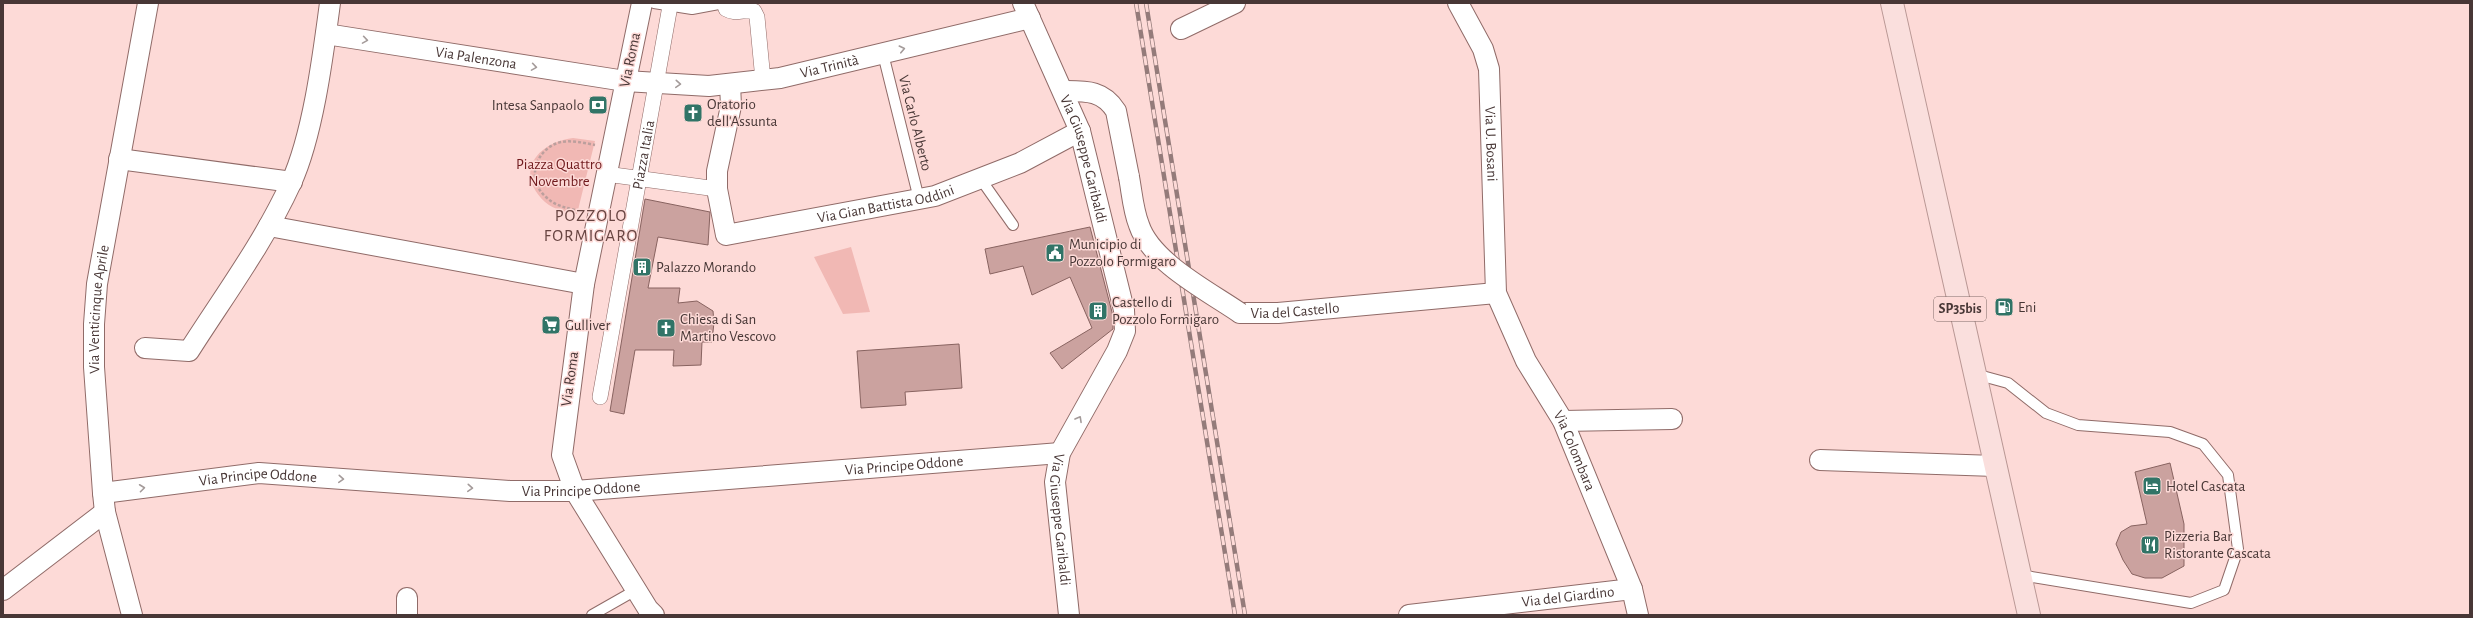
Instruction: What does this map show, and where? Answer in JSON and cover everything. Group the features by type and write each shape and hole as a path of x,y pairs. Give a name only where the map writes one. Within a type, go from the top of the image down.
{"main road":[{"name":"SP35bis","path":"1892,3 2029,615"}],"street":[{"name":"Via Venticinque Aprile","path":"132,615 105,512 94,367 94,324 97,284 148,3"},
{"path":"145,348 189,350 270,226 292,182 308,129 326,34 330,3"},
{"name":"Via Roma","path":"642,3 584,284 562,455 575,491 648,609 654,615"},
{"path":"724,3 726,9 733,13 750,10 754,12 757,17 763,80"},
{"path":"1181,29 1235,3"},
{"name":"Via U. Bosani","path":"1458,3 1483,49 1489,69 1496,293"},
{"name":"Piazza Italia","path":"600,397 670,6"},
{"name":"Via Trinità","path":"625,82 709,86 780,78 883,54 1026,11"},
{"name":"Via Giuseppe Garibaldi","path":"1026,11 1080,131 1124,310 1125,332 1117,351 1060,453 1055,482 1069,615"},
{"name":"Via Palenzona","path":"326,34 625,82"},
{"path":"606,174 717,189 717,171 732,106 730,84"},
{"name":"Via del Castello","path":"1063,91 1084,91 1100,94 1110,102 1116,111 1138,225 1146,242 1159,257 1240,313 1278,313 1496,293"},
{"name":"Via Gian Battista Oddini","path":"717,189 726,235 935,196 1020,163 1080,131"},
{"path":"119,159 292,182"},
{"path":"270,226 584,284"},
{"name":"Via Colombara","path":"1496,293 1526,361 1563,421 1632,589 1638,615"},
{"path":"1563,421 1672,419"},
{"name":"Via Principe Oddone","path":"103,493 259,473 510,491 575,491 1060,453"},
{"path":"1820,460 1995,466"},
{"path":"3,590 105,512"},
{"name":"Via del Giardino","path":"1409,615 1632,589"}],"lane":[{"path":"654,3 692,9 724,3"},
{"name":"Via Carlo Alberto","path":"883,54 919,199"},
{"path":"980,178 1013,224"},
{"path":"1975,374 2008,383 2046,413 2078,425 2170,432 2203,444 2228,476 2238,549 2224,590 2191,603 2020,576"},
{"path":"592,615 636,590"}],"path":[{"path":"598,216 559,206 544,196 535,177 535,166 544,150 562,142 612,147"}],"green space":[{"name":"Piazza Quattro Novembre","path":"573,138 595,141 577,214 556,209 545,202 536,191 531,180 530,170 540,153 549,146 560,141"},
{"path":"851,247 870,312 843,314 814,257"}],"building":[{"path":"645,199 710,212 708,245 658,237 648,288 680,288 678,303 697,301 713,311 714,322 712,342 702,342 701,365 673,366 674,350 635,350 624,414 610,411"},
{"name":"Castello di Pozzolo Formigaro","path":"1090,227 1113,316 1113,329 1062,369 1050,353 1092,328 1070,277 1032,295 1023,266 990,274 985,249"},
{"path":"959,344 962,388 905,392 906,405 861,408 857,351"},
{"path":"2170,463 2184,524 2184,566 2162,578 2145,578 2132,574 2123,560 2116,544 2121,532 2131,526 2147,524 2135,472"}],"railway":[{"path":"1136,3 1235,615"},
{"path":"1146,3 1245,615"}],"place":[{"name":"Intesa Sanpaolo","path":"598,105"},
{"name":"Oratorio dell'Assunta","path":"693,113"},
{"name":"Municipio di Pozzolo Formigaro","path":"1055,253"},
{"name":"Palazzo Morando","path":"642,267"},
{"name":"Eni","path":"2004,307"},
{"name":"Castello di Pozzolo Formigaro","path":"1098,311"},
{"name":"Gulliver","path":"551,325"},
{"name":"Chiesa di San Martino Vescovo","path":"666,328"},
{"name":"Hotel Cascata","path":"2152,486"},
{"name":"Pizzeria Bar Ristorante Cascata","path":"2150,545"}],"district":[{"name":"POZZOLO FORMIGARO","path":"591,225"}]}
